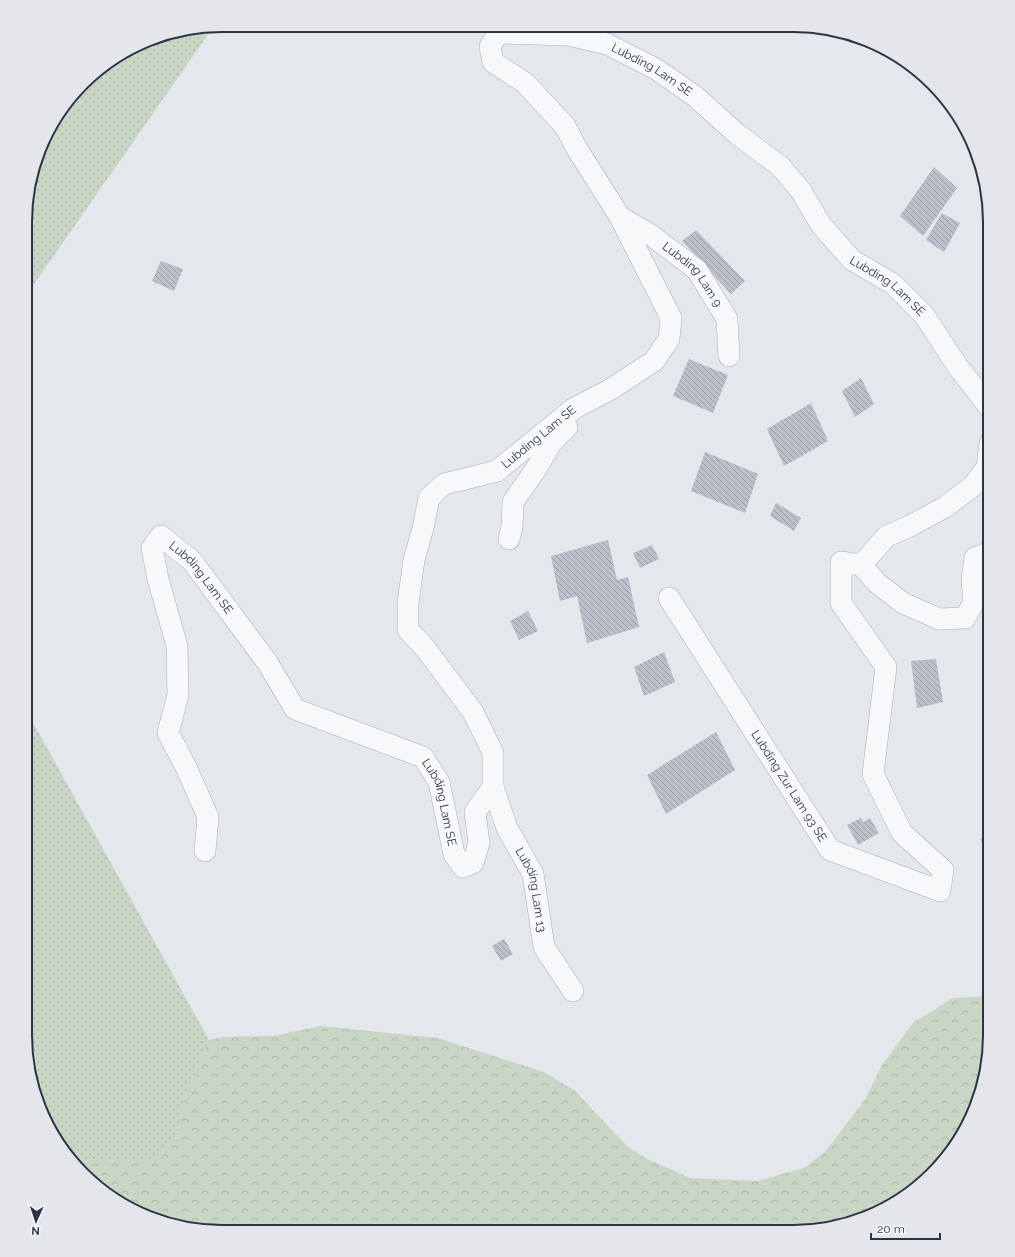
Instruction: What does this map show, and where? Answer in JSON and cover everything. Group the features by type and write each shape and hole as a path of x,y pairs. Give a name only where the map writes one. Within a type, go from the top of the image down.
{"street":[{"name":"Lubding Lam SE","path":"205,851 208,817 185,765 168,733 178,695 177,646 158,579 152,548 161,536 192,561 267,662 295,709 423,757 439,782 454,854 463,867 474,863 479,843 476,812 493,787 492,753 473,712 434,660 408,630 408,603 414,560 423,528 429,498 444,484 497,471 573,409 611,389 654,361 669,339 671,318 620,217 577,149 565,126 524,83 493,62 490,47 498,33 568,35 607,44 656,69 696,98 737,134 780,166 801,191 821,225 852,260 892,284 924,315 958,367 983,399"},
{"name":"Lubding Lam 9","path":"620,217 651,235 696,270 727,319 729,356"},
{"path":"509,539 512,527 514,502 552,442 567,427 573,409"},
{"path":"983,472 973,486 946,507 887,536 860,565 877,583 903,603 939,619 965,618 974,602 972,580 975,558 983,555"},
{"name":"Lubding Zur Lam 93 SE","path":"670,598 830,850 940,891 943,870 902,833 873,774 886,667 841,603 841,562 860,565"},
{"name":"Lubding Lam 13","path":"493,787 507,828 533,874 544,947 573,991"}],"green space":[{"path":"210,32 32,287 32,210 38,173 46,149 57,127 71,106 106,71 127,57 149,46 173,38"},
{"path":"32,721 209,1040 184,1097 179,1128 165,1150 157,1157 139,1162 78,1158 57,1130 46,1108 38,1084 32,1047"},
{"path":"983,996 983,1047 977,1084 969,1108 958,1130 944,1151 909,1186 888,1200 866,1211 842,1219 805,1225 210,1225 173,1219 149,1211 127,1200 106,1186 78,1158 139,1162 157,1157 165,1150 179,1128 184,1097 209,1040 222,1037 273,1036 321,1026 437,1038 544,1072 574,1090 628,1147 647,1159 690,1178 758,1181 804,1168 825,1152 866,1098 882,1065 913,1023 953,998"}],"building":[{"path":"934,167 957,188 923,236 900,216"},
{"path":"942,213 960,223 944,252 926,240"},
{"path":"696,230 745,281 731,294 682,241"},
{"path":"161,261 183,269 174,291 152,281"},
{"path":"689,359 728,375 713,413 673,396"},
{"path":"861,378 874,404 855,417 842,391"},
{"path":"811,403 828,441 784,466 767,429"},
{"path":"705,452 758,474 745,513 691,491"},
{"path":"776,503 801,518 794,531 770,516"},
{"path":"608,540 617,580 628,577 639,627 587,643 577,596 560,601 551,556"},
{"path":"652,545 659,559 640,568 633,553"},
{"path":"528,611 538,631 519,640 510,621"},
{"path":"664,652 675,682 644,696 634,667"},
{"path":"936,659 943,702 917,708 911,661"},
{"path":"716,732 735,770 666,814 647,775"},
{"path":"861,818 863,822 870,818 879,833 858,845 847,825"},
{"path":"504,939 513,954 501,961 492,946"}]}
